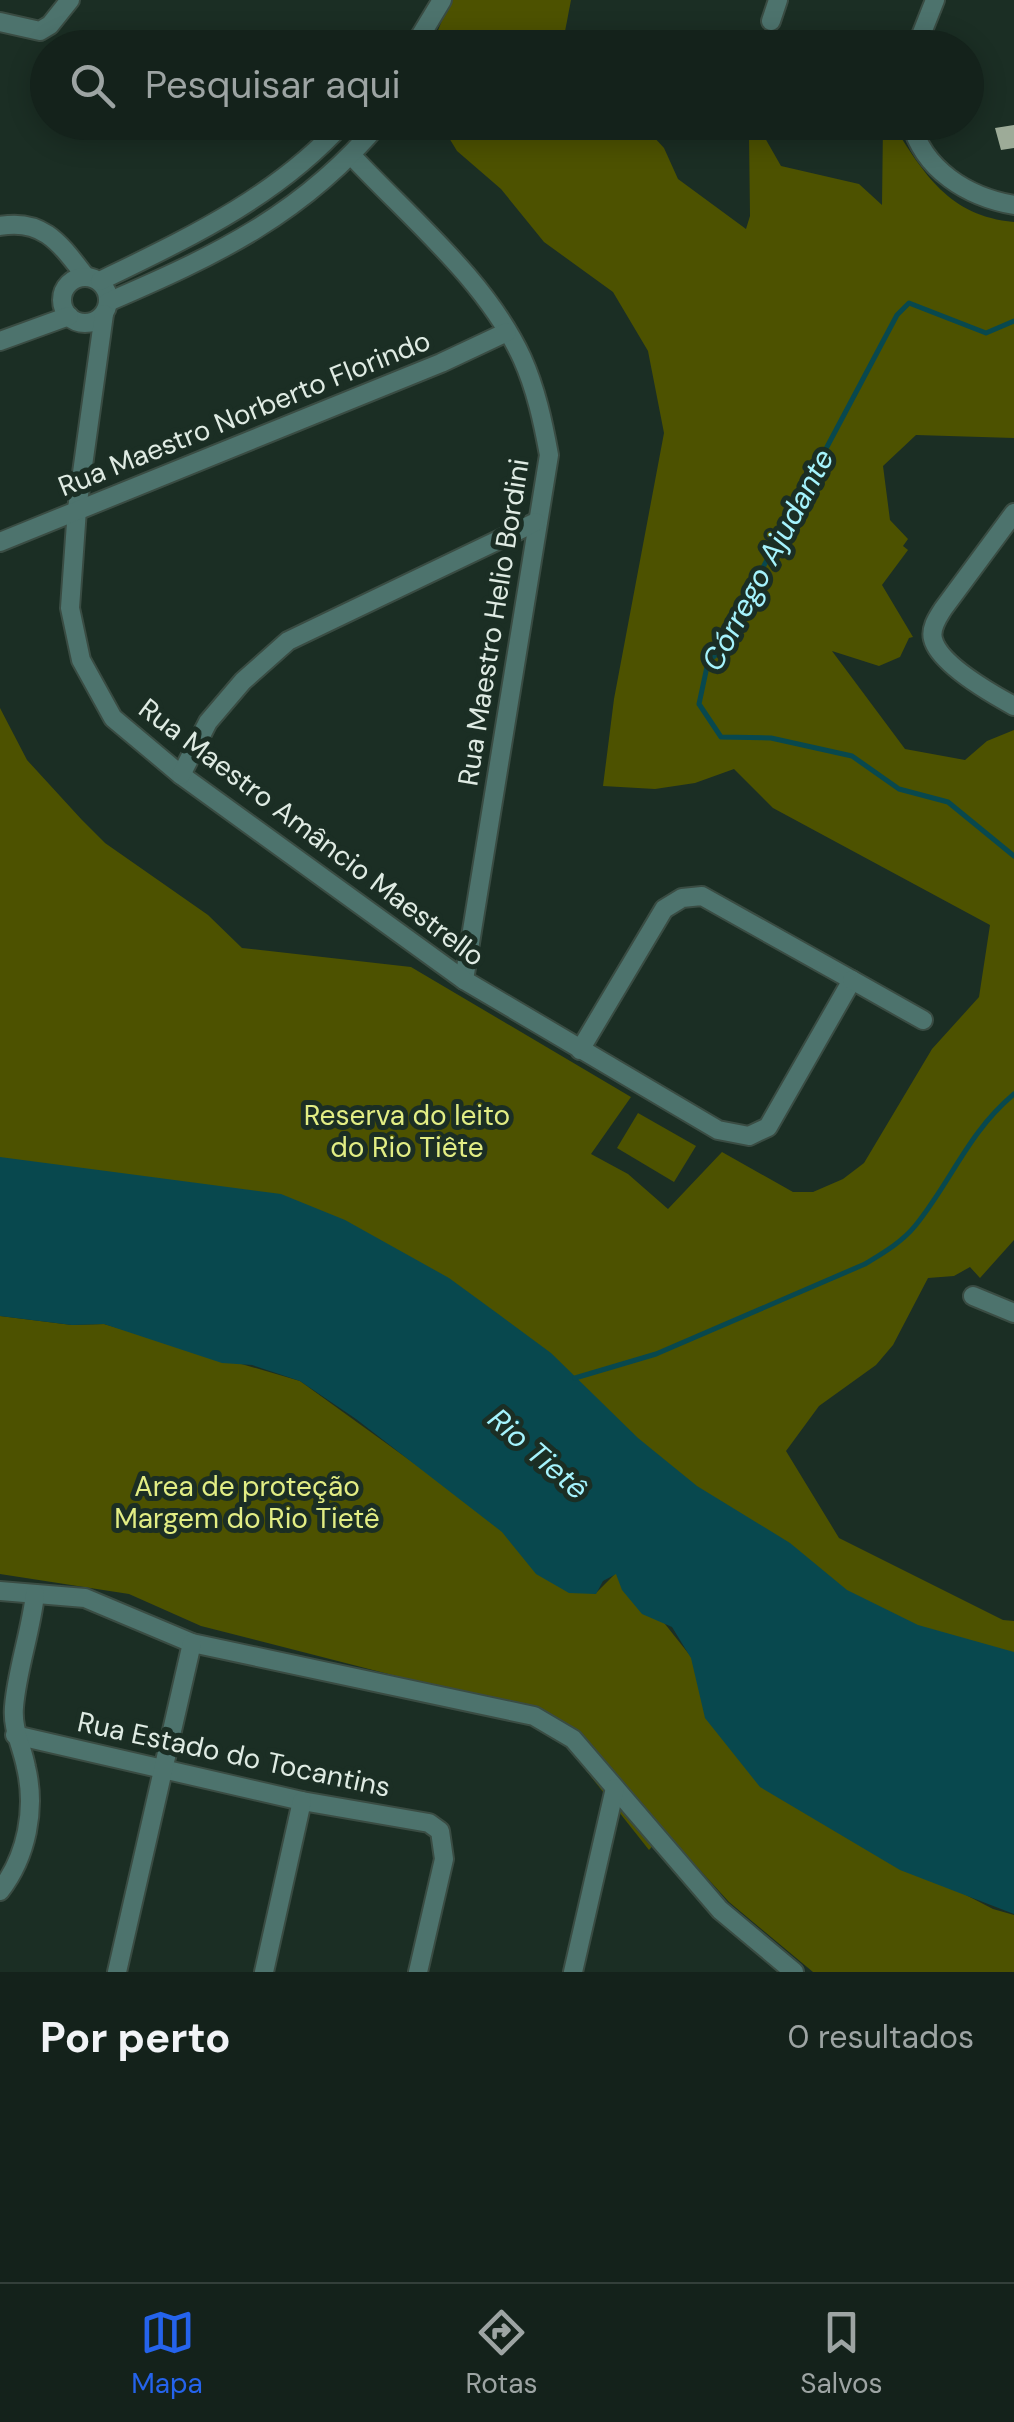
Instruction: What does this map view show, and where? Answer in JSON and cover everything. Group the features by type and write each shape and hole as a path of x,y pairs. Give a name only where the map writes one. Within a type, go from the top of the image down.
{"street":[{"path":"41,30 70,0"},
{"path":"424,30 442,0"},
{"path":"771,21 778,0"},
{"path":"923,30 934,0"},
{"path":"0,22 36,30"},
{"path":"0,341 68,306 93,279 210,228 303,165 327,140"},
{"path":"68,306 91,322 106,308 220,254 352,156 365,140"},
{"path":"917,140 947,177 990,201 1014,205"},
{"name":"Rua Maestro Helio Bordini","path":"352,156 477,288 507,332 539,404 549,456 464,980"},
{"path":"0,226 32,225 54,236 93,279 106,308"},
{"name":"Rua Maestro Amâncio Maestrello","path":"54,236 68,306 94,370"},
{"name":"Rua Maestro Amâncio Maestrello","path":"106,308 94,370 77,509 70,608 81,660 114,718 182,774 464,980 718,1130 749,1136 768,1127 852,980"},
{"name":"Rua Maestro Norberto Florindo","path":"0,542 441,363 507,332"},
{"path":"1014,512 934,624 932,638 942,654 980,687 1014,706"},
{"path":"182,774 208,722 242,680 288,641 536,522"},
{"path":"580,1050 664,910 682,898 702,896 923,1020"},
{"path":"973,1296 1014,1314"},
{"path":"0,1591 85,1598 192,1643 534,1716 573,1739 720,1910 794,1972"},
{"path":"0,1891 20,1858 30,1806 27,1770 15,1735 14,1708 35,1594"},
{"path":"117,1972 192,1643"},
{"name":"Rua Estado do Tocantins","path":"15,1735 302,1801 429,1823 440,1831 444,1858 418,1972"},
{"path":"573,1972 616,1788"},
{"path":"264,1972 302,1801"}],"green space":[{"path":"450,0 571,0 565,30 438,30"},
{"name":"Reserva do leito do Rio Tiête","path":"450,140 657,140 678,179 746,229 750,216 749,140 766,140 781,166 859,184 882,205 883,140 903,140 928,175 955,201 991,218 1014,222 1014,438 916,435 883,466 890,520 908,539 903,546 908,550 882,585 913,637 900,657 879,666 832,651 905,749 965,760 987,741 1014,730 1014,1240 980,1278 970,1267 954,1276 928,1278 893,1345 876,1365 819,1406 786,1451 839,1538 1003,1620 1014,1621 1014,1699 0,1187 0,708 27,760 105,843 208,915 242,948 411,967 631,1097 591,1154 628,1174 668,1209 722,1152 793,1192 813,1192 843,1179 864,1163 932,1049 979,997 990,925 773,808 734,769 695,783 655,789 603,786 614,699 664,433 648,351 613,292 544,242 501,189 457,151"},
{"path":"638,1113 696,1146 674,1182 617,1148"},
{"name":"Area de proteção Margem do Rio Tietê","path":"0,1316 72,1325 104,1324 300,1381 595,1594 616,1573 665,1624 821,1820 993,1909 1014,1915 1014,1972 813,1972 729,1902 665,1832 649,1850 554,1730 517,1707 201,1626 129,1594 0,1574"}],"water":[{"name":"Rio Tietê","path":"0,1157 281,1194 345,1220 449,1278 501,1316 551,1353 638,1438 697,1486 790,1543 847,1590 918,1625 1014,1652 1014,1914 900,1870 760,1787 705,1718 691,1658 672,1627 642,1614 622,1590 616,1574 603,1581 596,1594 569,1593 536,1574 502,1532 356,1419 300,1381 252,1365 222,1363 104,1324 72,1325 0,1316"}],"building":[{"path":"1014,125 1014,148 1001,150 995,128"}],"waterway":[{"name":"Córrego Ajudante","path":"1014,321 986,333 909,303 897,315 734,622 727,645 708,662 699,704 721,737 771,738 852,756 899,789 948,802 1014,856"},
{"name":"Córrego Ajudante","path":"575,1378 656,1354 865,1264 915,1226 972,1141 1014,1094"}]}
